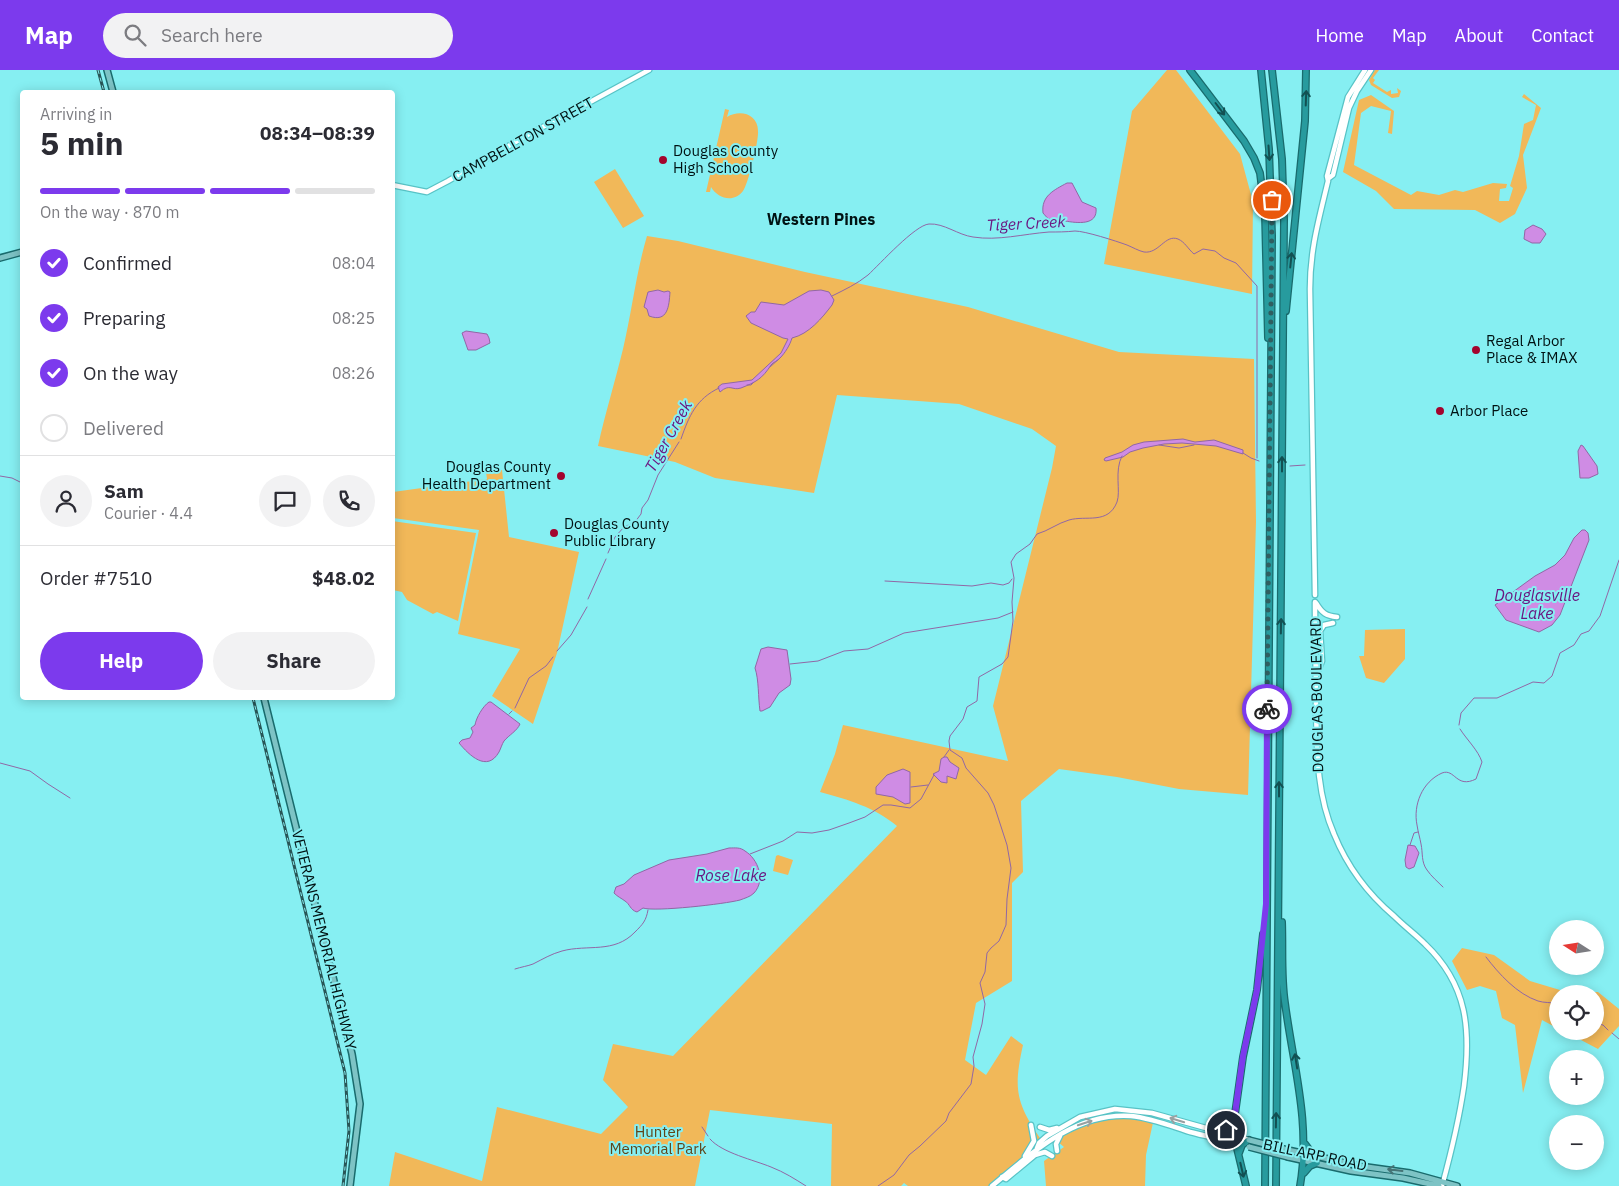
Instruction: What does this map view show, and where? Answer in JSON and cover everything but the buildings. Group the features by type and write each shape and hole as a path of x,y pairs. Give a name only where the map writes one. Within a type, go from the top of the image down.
{"highway":[{"path":"1190,70 1244,140 1254,158 1261,180 1265,213 1271,415"},
{"path":"1261,70 1272,196 1265,1186"},
{"path":"1272,70 1282,159 1284,204 1276,1186"},
{"path":"1283,343 1305,121 1306,70"},
{"path":"1279,838 1284,998 1298,1073 1304,1144 1300,1186"},
{"path":"1246,1186 1235,1143 1234,1121 1243,1056 1257,990 1266,904"},
{"path":"1220,1132 1228,1129 1234,1121"},
{"path":"1238,1154 1242,1145 1249,1144"},
{"path":"1304,1144 1314,1156"},
{"path":"1302,1177 1308,1168 1317,1164"}],"main road":[{"path":"107,70 112,90"},
{"name":"CAMPBELLTON STREET","path":"395,186 426,192 649,70"},
{"name":"DOUGLAS BOULEVARD","path":"1315,595 1310,279 1316,229 1329,178 1328,171 1340,122 1350,92 1365,70"},
{"name":"DOUGLAS BOULEVARD","path":"1329,178 1333,175 1353,97 1372,70"},
{"path":"1348,116 1346,111 1352,94 1350,92"},
{"path":"0,257 20,252"},
{"name":"DOUGLAS BOULEVARD","path":"1337,617 1326,616 1315,602 1318,776 1324,804 1334,834 1350,866 1364,885 1392,915 1425,943 1440,960 1456,984 1465,1012 1468,1040 1465,1077 1458,1127 1442,1184"},
{"path":"1316,677 1322,661 1320,631 1324,625 1333,623"},
{"name":"VETERANS MEMORIAL HIGHWAY","path":"264,700 352,1054 360,1104 350,1186"},
{"name":"BILL ARP ROAD","path":"1038,1148 1039,1143 1046,1136 1080,1117 1102,1111 1129,1110 1152,1112 1234,1136 1249,1144 1288,1157 1314,1156 1360,1166 1410,1172 1442,1184"},
{"name":"BILL ARP ROAD","path":"992,1186 1038,1148 1077,1125 1101,1118 1133,1116 1242,1145"},
{"path":"1022,1160 1034,1141 1031,1126"},
{"path":"1040,1127 1049,1130 1064,1126"},
{"path":"1057,1151 1056,1144 1060,1135"},
{"name":"BILL ARP ROAD","path":"1249,1144 1288,1150 1317,1164 1351,1171 1458,1186"},
{"path":"1002,1177 1006,1179 1035,1155 1046,1152 1052,1156"}],"green space":[{"path":"1167,70 1176,70 1240,154 1253,202 1252,294 1104,264 1132,111"},
{"path":"1375,70 1379,70 1373,78 1375,80 1373,83 1387,92 1391,90 1391,94 1398,93 1397,88 1401,91 1399,97 1392,98 1371,85 1369,80"},
{"path":"1524,94 1541,108 1523,155 1527,188 1515,214 1500,223 1475,210 1394,209 1376,191 1343,172 1359,100 1371,95 1394,111 1392,134 1388,133 1391,111 1371,106 1361,113 1354,165 1411,195 1417,191 1439,195 1455,190 1463,192 1493,183 1507,184 1506,188 1500,189 1499,201 1509,201 1513,188 1510,186 1519,156 1524,124 1533,120 1536,105 1522,97"},
{"path":"725,109 729,110 727,117 743,113 752,117 758,131 755,152 745,187 739,195 731,198 722,197 711,187 710,192 706,192"},
{"path":"615,169 644,216 623,228 594,182"},
{"name":"Hunter Memorial Park","path":"647,236 678,241 805,272 968,307 1119,352 1254,359 1256,522 1248,795 1179,789 1117,777 1059,769 1021,801 1023,872 1012,883 1012,981 976,1003 965,1060 986,1075 1011,1036 1023,1045 1018,1074 1019,1096 1033,1128 1042,1141 1037,1148 992,1186 908,1186 904,1183 901,1186 831,1186 832,1124 710,1110 695,1186 389,1186 395,1152 482,1181 497,1107 601,1134 628,1107 603,1080 613,1044 673,1056 897,826 870,809 820,792 835,754 843,725 1008,761 993,706 1056,446 1032,429 959,404 837,395 814,493 715,478 675,462 598,446 623,349"},
{"path":"502,470 509,537 579,552 557,653 533,724 492,696 520,649 458,634 479,530 395,518 395,492 487,479 486,472"},
{"path":"395,521 476,533 458,621 437,612 433,614 407,600 402,592 395,590"},
{"path":"1405,629 1405,659 1384,683 1366,678 1359,656 1364,656 1365,630"},
{"path":"776,856 793,860 788,875 773,871"},
{"path":"1462,948 1494,955 1530,981 1549,987 1549,1024 1542,1020 1523,1093 1515,1025 1502,1018 1496,991 1480,986 1467,990 1452,961"},
{"path":"1604,997 1619,1009 1619,1026 1598,1049 1581,1040 1604,1040"},
{"path":"1133,1113 1154,1118 1146,1155 1145,1186 1046,1186 1044,1161 1064,1147 1051,1136 1093,1117"}],"water":[{"path":"1067,183 1072,183 1082,202 1096,208 1096,214 1090,221 1081,223 1055,221 1043,213 1044,202 1049,194"},
{"path":"1533,225 1542,229 1546,234 1540,243 1532,243 1524,239 1525,230"},
{"path":"658,290 670,292 670,297 668,308 664,315 655,318 649,316 647,309 644,307 648,292"},
{"path":"821,290 829,292 834,300 819,320 804,333 792,338 784,354 758,380 738,389 726,388 720,392 718,387 722,384 752,380 781,353 788,339 751,323 746,316 751,312 755,312 761,302 784,305 809,291"},
{"path":"466,331 487,334 490,343 476,350 468,350 462,333"},
{"path":"1183,439 1195,442 1214,440 1243,450 1243,454 1216,446 1182,443 1143,448 1130,452 1123,457 1104,460 1133,445 1144,442"},
{"path":"1581,445 1597,466 1598,474 1589,478 1580,478 1578,451"},
{"name":"Douglasville Lake","path":"1582,530 1588,533 1589,540 1560,615 1552,625 1539,632 1506,620 1495,605 1535,576 1555,565 1565,555 1574,538"},
{"path":"768,647 787,650 791,679 790,685 779,693 770,707 760,711 755,668 761,649"},
{"path":"489,702 520,724 504,741 494,758 484,762 473,757 459,743 470,738 473,732 471,728 475,725 484,706"},
{"path":"947,757 950,762 959,768 956,779 947,776 947,783 941,782 933,774 939,771 941,759"},
{"path":"903,769 910,772 910,803 905,804 893,797 876,794 876,787 887,775"},
{"path":"1408,845 1415,846 1419,853 1414,867 1409,869 1406,867 1405,860"},
{"name":"Rose Lake","path":"729,848 739,848 745,851 757,864 760,876 758,888 746,898 732,902 690,907 643,908 637,912 614,893 616,887 624,884 634,875 669,860 707,854"}],"waterway":[{"name":"Tiger Creek","path":"832,296 864,278 915,231 929,224 940,225 967,236 982,238 1075,231 1108,239 1144,252 1154,250 1165,241 1173,238 1183,242 1194,254 1203,249 1215,251 1224,258 1236,263 1257,286 1257,458"},
{"name":"Tiger Creek","path":"770,367 780,358"},
{"name":"Tiger Creek","path":"747,385 751,385 754,382"},
{"name":"Tiger Creek","path":"681,439 694,409 704,397 719,388"},
{"name":"Tiger Creek","path":"608,553 615,537 624,527 635,522 641,514 658,475 679,442"},
{"path":"1159,445 1179,448 1194,445"},
{"path":"1243,453 1259,461"},
{"path":"878,1186 894,1175 909,1155 946,1121 949,1113 971,1084 974,1066 973,1057 985,1004 980,983 985,972 987,953 999,941 1006,925 1011,868 1007,845 994,805 988,793 966,768 962,758 950,750 950,736 963,719 967,707 977,701 979,677 1002,664 1008,657 1013,621 1014,578 1011,562 1016,554 1030,544 1037,534 1069,520 1096,518 1108,514 1117,502 1118,468 1122,456"},
{"path":"1290,466 1305,465"},
{"path":"0,476 12,478 20,482"},
{"path":"588,599 606,559"},
{"path":"1459,725 1461,713 1474,698 1497,698 1533,682 1544,683 1552,676 1560,653 1574,645 1581,634 1589,631 1600,616 1619,560"},
{"path":"885,581 972,586 991,583 1003,585 1009,583 1012,579"},
{"path":"557,651 571,635 587,607"},
{"path":"790,664 818,661 844,651 868,649 904,633 998,618 1013,612"},
{"path":"515,708 529,678 546,666 553,657"},
{"path":"509,714 512,711"},
{"path":"1443,887 1425,867 1416,810 1424,788 1442,773 1450,773 1464,782 1476,779 1482,762 1460,729"},
{"path":"944,757 949,750"},
{"path":"0,763 30,771 70,798"},
{"path":"750,854 783,841 797,832 812,833 829,830 849,823 865,817 883,805 910,808 921,799 934,775"},
{"path":"911,787 928,785"},
{"path":"1410,845 1414,833 1418,832"},
{"path":"515,969 533,964 562,951 610,946 618,943 627,939 640,927 645,920 648,910"},
{"path":"1486,957 1503,977 1523,994 1538,1001 1549,1003"},
{"path":"1604,1026 1608,1030"},
{"path":"1612,1033 1619,1039"},
{"path":"702,1127 708,1136"},
{"path":"710,1139 730,1152 776,1169 806,1186"}],"railway":[{"path":"98,70 103,90"},
{"path":"253,700 345,1073 349,1131 343,1186"}],"way so far":[{"path":"1267,709 1272,200"}],"place":[{"name":"Douglas County High School","path":"663,160"},
{"name":"Regal Arbor Place & IMAX","path":"1476,350"},
{"name":"Arbor Place","path":"1440,411"},
{"name":"Douglas County Health Department","path":"561,476"},
{"name":"Douglas County Public Library","path":"554,533"}],"district":[{"name":"Western Pines","path":"821,219"}],"route":[{"path":"1226,1130 1234,1121 1243,1056 1254,1009 1266,904 1267,709"}]}
